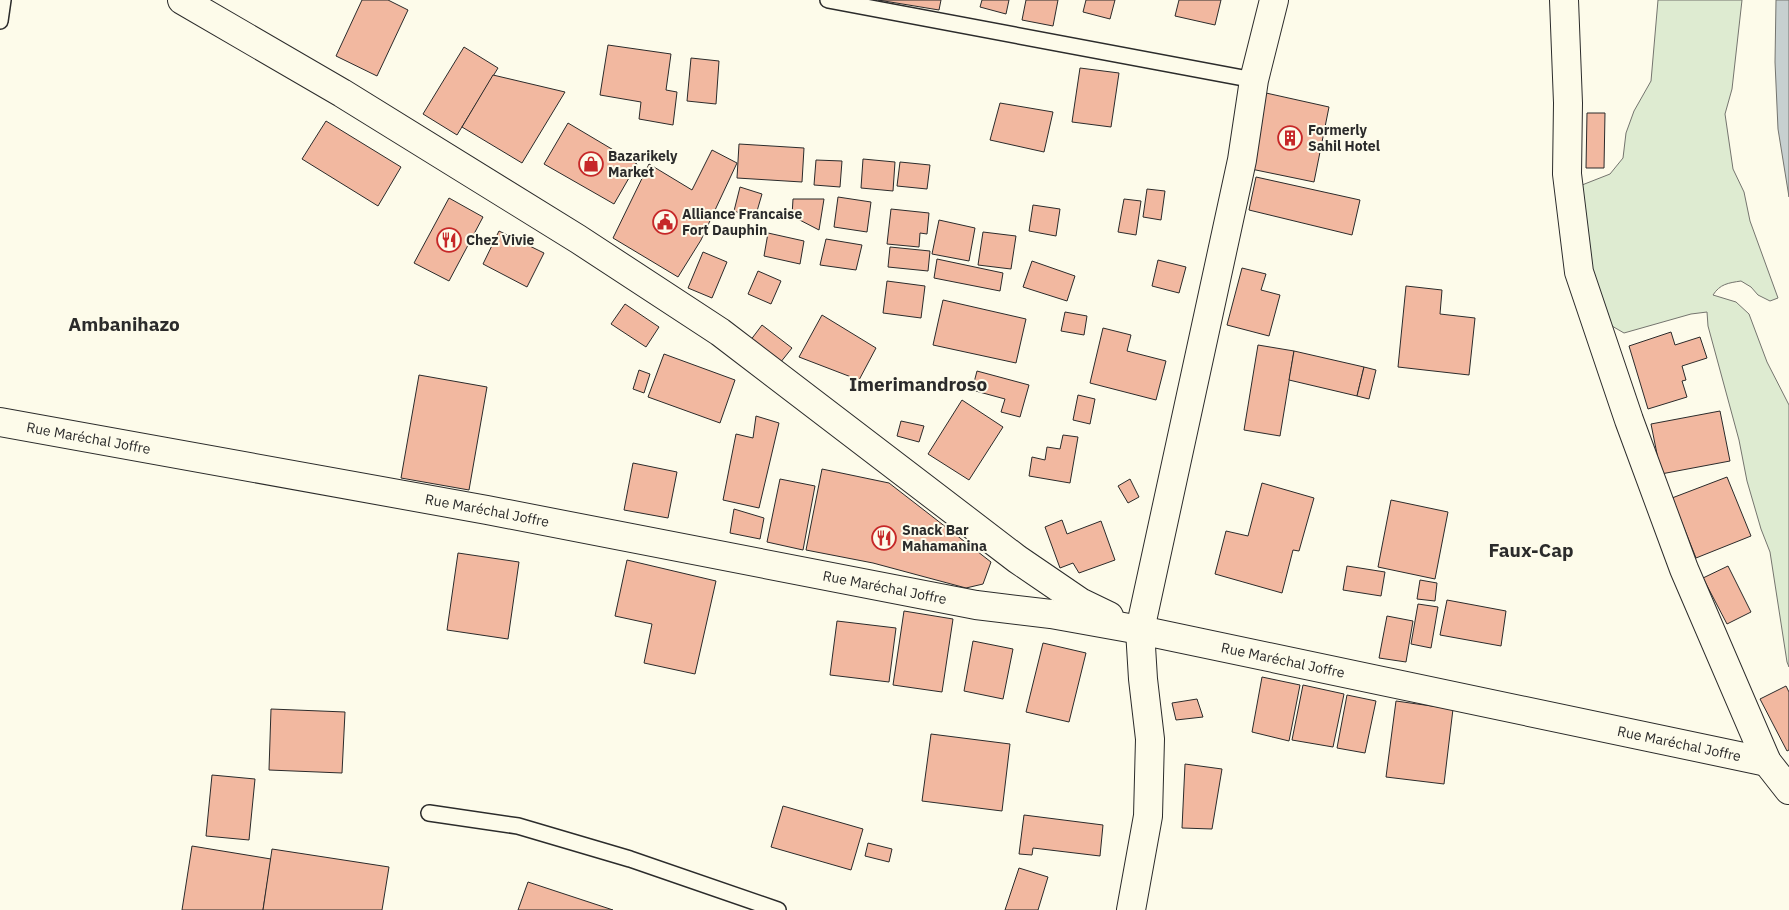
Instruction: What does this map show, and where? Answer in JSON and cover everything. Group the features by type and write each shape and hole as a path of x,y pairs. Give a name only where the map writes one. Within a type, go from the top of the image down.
{"street":[{"path":"182,0 342,93 578,239 720,332 1041,576 1080,602 1140,630"},
{"path":"1131,910 1148,816 1150,738 1142,679 1140,630 1242,160 1254,80 1274,0"},
{"path":"1564,0 1568,103 1567,174 1579,272 1629,420 1684,569 1767,762 1789,790"},
{"name":"Rue Maréchal Joffre","path":"0,422 487,510 976,605 1051,614 1140,630 1767,762"}],"lane":[{"path":"0,21 3,0"},
{"path":"828,0 1254,80"},
{"path":"429,813 518,826 630,859 778,910"}],"green space":[{"path":"1658,0 1742,0 1732,89 1725,114 1733,169 1744,192 1750,221 1778,298 1770,301 1758,295 1751,287 1741,281 1732,282 1719,288 1713,295 1736,302 1749,314 1767,362 1789,405 1789,667 1770,552 1747,481 1739,440 1708,326 1707,312 1691,314 1624,333 1612,326 1590,271 1582,185 1610,174 1623,158 1626,133 1634,111 1651,81"}],"shaded area":[{"path":"1776,0 1789,0 1789,197 1778,129 1775,62"}],"building":[{"path":"362,0 388,0 408,10 377,76 336,56"},
{"path":"878,0 941,0 939,10"},
{"path":"982,0 1009,0 1006,14 980,7"},
{"path":"1026,0 1058,0 1053,26 1022,20"},
{"path":"1086,0 1115,0 1110,19 1083,12"},
{"path":"1179,0 1221,0 1215,25 1175,16"},
{"path":"608,45 671,54 666,90 677,92 673,125 639,119 641,102 600,95"},
{"path":"464,47 498,68 457,135 423,114"},
{"path":"691,58 719,61 716,104 687,101"},
{"path":"1080,68 1119,73 1111,127 1072,122"},
{"path":"493,75 565,92 522,163 462,127"},
{"name":"Formerly Sahil Hotel","path":"1266,93 1329,107 1314,182 1251,169"},
{"path":"1000,103 1053,112 1044,152 990,140"},
{"path":"1587,113 1605,113 1604,168 1586,168"},
{"path":"326,121 401,167 378,206 302,159"},
{"name":"Bazarikely Market","path":"568,123 637,164 614,204 544,164"},
{"path":"739,144 804,148 802,182 737,178"},
{"name":"Alliance Francaise Fort Dauphin","path":"712,150 737,163 701,240 678,277 613,238 649,164 692,190"},
{"path":"863,159 895,162 893,191 861,188"},
{"path":"816,160 842,161 840,187 814,185"},
{"path":"900,162 930,165 927,189 897,186"},
{"path":"1256,177 1360,200 1352,235 1249,210"},
{"path":"740,187 762,194 755,218 734,211"},
{"path":"1147,189 1165,191 1161,220 1143,217"},
{"path":"838,197 871,202 867,232 834,227"},
{"name":"Chez Vivie","path":"449,198 483,217 449,281 414,263"},
{"path":"793,199 824,199 819,230 792,216"},
{"path":"1124,199 1141,201 1136,235 1118,232"},
{"path":"1033,205 1060,209 1056,236 1029,231"},
{"path":"891,209 929,213 927,234 920,233 919,247 887,244"},
{"path":"939,220 975,228 969,261 932,254"},
{"path":"499,231 544,253 527,287 483,264"},
{"path":"983,232 1016,236 1011,269 978,265"},
{"path":"768,233 804,241 800,264 764,256"},
{"path":"826,239 862,245 856,270 820,265"},
{"path":"890,247 930,251 928,271 888,267"},
{"path":"703,252 727,262 712,298 688,288"},
{"path":"937,259 1003,273 1000,291 934,278"},
{"path":"1158,260 1186,267 1179,293 1152,286"},
{"path":"1032,261 1075,276 1067,301 1023,287"},
{"path":"1242,268 1266,274 1261,290 1280,295 1269,336 1227,325"},
{"path":"758,271 781,281 771,304 748,294"},
{"path":"887,281 925,286 921,318 883,313"},
{"path":"1406,286 1442,290 1440,314 1475,318 1469,375 1398,367"},
{"path":"943,300 1026,319 1016,363 933,345"},
{"path":"625,304 659,327 646,347 611,324"},
{"path":"1065,312 1087,316 1084,335 1061,331"},
{"path":"822,315 876,348 859,380 799,357"},
{"path":"762,325 792,348 780,363 750,341"},
{"path":"1103,328 1131,335 1127,351 1166,361 1156,400 1090,383"},
{"path":"1671,332 1675,345 1700,337 1707,358 1682,366 1686,380 1682,381 1687,397 1648,409 1629,346"},
{"path":"1258,345 1294,351 1280,436 1244,430"},
{"path":"1294,351 1364,367 1357,396 1289,380"},
{"path":"664,354 735,380 720,423 648,397"},
{"path":"1364,367 1376,370 1369,399 1357,396"},
{"path":"639,370 650,374 644,393 633,389"},
{"path":"977,371 1029,385 1020,417 1001,412 1005,399 972,390"},
{"path":"419,375 487,387 469,490 401,478"},
{"path":"1078,395 1095,399 1090,424 1073,420"},
{"path":"962,400 1003,427 969,480 928,454"},
{"path":"1720,411 1730,461 1661,474 1651,424"},
{"path":"756,416 779,423 759,508 723,500 736,434 753,438"},
{"path":"901,421 924,426 919,442 897,436"},
{"path":"1063,435 1078,437 1070,483 1029,476 1032,457 1045,460 1047,447 1060,449"},
{"path":"633,463 677,472 668,518 624,510"},
{"name":"Snack Bar Mahamanina","path":"822,469 889,483 991,562 983,584 966,588 873,563 806,550"},
{"path":"1727,477 1751,536 1696,558 1672,498"},
{"path":"780,479 815,486 803,550 767,542"},
{"path":"1130,479 1139,497 1128,503 1118,486"},
{"path":"1262,483 1314,498 1299,551 1293,550 1282,593 1215,574 1226,531 1248,536"},
{"path":"1391,500 1448,512 1435,579 1378,567"},
{"path":"734,509 764,518 760,539 730,533"},
{"path":"1062,520 1067,534 1101,521 1115,560 1079,573 1073,563 1060,568 1045,527"},
{"path":"458,553 519,562 508,639 447,630"},
{"path":"627,560 716,581 695,674 644,663 652,624 615,616"},
{"path":"1347,566 1385,572 1381,596 1343,590"},
{"path":"1728,566 1751,612 1727,624 1703,578"},
{"path":"1420,580 1437,583 1435,601 1417,599"},
{"path":"1447,600 1506,611 1501,646 1440,635"},
{"path":"1418,604 1438,607 1431,648 1411,644"},
{"path":"904,611 953,619 942,692 893,685"},
{"path":"1387,616 1413,621 1406,662 1379,658"},
{"path":"837,621 896,628 889,682 830,675"},
{"path":"973,641 1013,649 1003,699 964,691"},
{"path":"1043,643 1086,653 1069,722 1026,712"},
{"path":"1262,677 1300,685 1289,741 1252,732"},
{"path":"1303,685 1344,694 1333,747 1292,740"},
{"path":"1786,686 1789,692 1789,750 1787,751 1760,699"},
{"path":"1347,695 1376,701 1365,753 1337,748"},
{"path":"1197,699 1203,717 1176,720 1172,703"},
{"path":"1396,701 1453,709 1444,784 1386,777"},
{"path":"271,709 345,712 342,773 269,770"},
{"path":"931,734 1010,744 1002,811 922,801"},
{"path":"1185,764 1222,769 1212,829 1182,828"},
{"path":"212,775 255,779 249,840 206,836"},
{"path":"783,806 863,829 851,870 771,847"},
{"path":"1024,815 1103,825 1100,856 1033,848 1032,855 1019,854"},
{"path":"868,843 892,849 889,862 865,856"},
{"path":"192,846 271,859 263,910 182,910"},
{"path":"272,849 389,867 382,910 263,910"},
{"path":"1019,868 1048,877 1038,910 1005,910"},
{"path":"528,882 613,910 518,910"}],"place":[{"name":"Formerly Sahil Hotel","path":"1290,138"},
{"name":"Bazarikely Market","path":"591,164"},
{"name":"Alliance Francaise Fort Dauphin","path":"665,222"},
{"name":"Chez Vivie","path":"449,240"},
{"name":"Snack Bar Mahamanina","path":"884,538"}],"district":[{"name":"Ambanihazo","path":"124,324"},
{"name":"Imerimandroso","path":"918,384"},
{"name":"Faux-Cap","path":"1531,550"}]}
